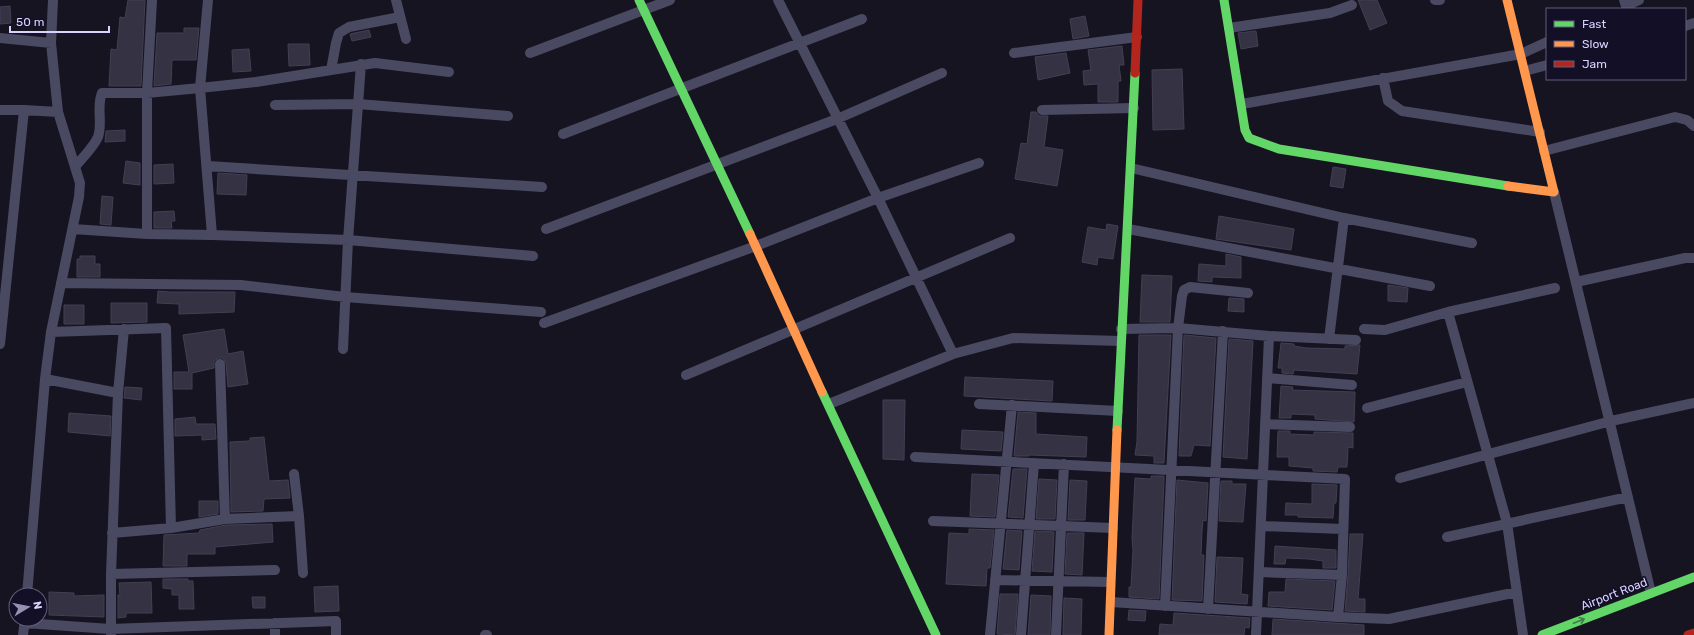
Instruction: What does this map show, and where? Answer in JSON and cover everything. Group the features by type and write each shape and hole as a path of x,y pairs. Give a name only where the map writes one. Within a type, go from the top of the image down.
{"street":[{"path":"28,587 45,379 51,332 73,229 80,183 58,112 51,43 53,0"},
{"path":"147,234 147,93 152,0"},
{"path":"208,0 200,88 208,166 212,235"},
{"path":"396,0 406,39"},
{"path":"639,0 756,246 793,330 936,635"},
{"path":"530,53 670,0"},
{"path":"778,0 878,198 953,354"},
{"path":"1109,635 1120,341 1128,229 1138,0"},
{"path":"1224,0 1245,130 1249,138 1279,149 1448,177 1554,192"},
{"path":"1435,0 1440,0"},
{"path":"1507,0 1651,593"},
{"path":"1623,5 1639,0"},
{"path":"1229,28 1330,13 1352,5"},
{"path":"331,70 339,32 349,27 400,17"},
{"path":"563,134 862,19"},
{"path":"1014,53 1137,37"},
{"path":"0,38 51,43"},
{"path":"1242,104 1521,54 1546,42"},
{"path":"75,167 94,143 98,135 98,100 102,93 147,93 256,82 361,64 386,63 449,72"},
{"path":"343,348 352,175 361,64"},
{"path":"1525,71 1546,64"},
{"path":"546,228 837,119 942,73"},
{"path":"1383,78 1388,101 1402,111 1540,132"},
{"path":"275,105 358,104 508,116"},
{"path":"1042,110 1134,108"},
{"path":"0,110 58,112"},
{"path":"0,344 24,110"},
{"path":"1544,151 1675,117 1687,120 1694,126"},
{"path":"544,323 756,246 878,198 979,163"},
{"path":"208,166 542,187"},
{"path":"1131,168 1344,218 1472,243"},
{"path":"1329,339 1344,218"},
{"path":"73,229 147,234 348,240 533,256"},
{"path":"1128,229 1430,286"},
{"path":"686,375 1010,238"},
{"path":"1576,282 1685,258 1694,258"},
{"path":"61,283 241,285 345,297 541,312"},
{"path":"1164,606 1178,328 1182,296 1184,290 1190,287 1248,293"},
{"path":"1364,329 1385,330 1448,312 1555,288"},
{"path":"1448,312 1487,456 1507,523 1523,635"},
{"path":"51,332 166,328 171,528"},
{"path":"1121,329 1178,328 1269,336 1356,340"},
{"path":"110,632 112,533 118,393 124,329"},
{"path":"1208,608 1223,331"},
{"path":"1256,635 1269,336"},
{"path":"829,404 953,354 1013,338 1120,341"},
{"path":"220,364 225,519"},
{"path":"1267,378 1352,385"},
{"path":"45,379 118,393"},
{"path":"1366,408 1467,382"},
{"path":"1400,478 1487,456 1610,421 1694,403"},
{"path":"980,404 1118,411"},
{"path":"990,635 1012,405"},
{"path":"1265,424 1350,427"},
{"path":"915,457 1346,479 1342,575 1338,617"},
{"path":"1021,635 1034,463"},
{"path":"1056,635 1064,464"},
{"path":"294,474 303,573"},
{"path":"1447,537 1628,497"},
{"path":"112,533 171,528 225,519 299,516"},
{"path":"933,521 1113,528"},
{"path":"1261,526 1343,529"},
{"path":"111,574 275,570"},
{"path":"1259,572 1342,575"},
{"name":"Airport Road","path":"1542,635 1694,577"},
{"path":"995,580 1110,582"},
{"path":"1111,602 1389,619 1517,592"},
{"path":"48,624 110,632 171,632 228,630 275,623 336,621 336,635"},
{"path":"275,623 275,635"},
{"path":"1688,635 1694,633"}],"building":[{"path":"128,0 145,0 141,86 109,86 111,49 117,50 120,17 125,18"},
{"path":"1358,0 1377,0 1387,23 1370,30"},
{"path":"10,6 11,23 0,24 0,7"},
{"path":"1085,16 1089,36 1073,39 1070,19"},
{"path":"184,28 199,28 196,60 172,60 171,84 154,86 157,33 184,33"},
{"path":"369,30 371,37 352,41 350,34"},
{"path":"1256,31 1258,46 1241,49 1238,33"},
{"path":"288,44 309,44 310,65 289,66"},
{"path":"1122,46 1124,65 1119,65 1121,81 1118,81 1118,102 1098,102 1098,84 1084,85 1083,71 1091,70 1088,50"},
{"path":"249,49 251,71 233,72 232,50"},
{"path":"1066,53 1070,73 1038,80 1035,57"},
{"path":"1182,69 1184,129 1153,130 1152,70"},
{"path":"1031,112 1036,112 1039,116 1048,116 1044,147 1063,150 1057,186 1015,179 1021,143 1027,144"},
{"path":"125,130 125,141 105,142 106,131"},
{"path":"126,161 140,163 140,185 123,183"},
{"path":"173,164 174,183 154,184 154,165"},
{"path":"1333,167 1346,169 1343,188 1330,186"},
{"path":"218,173 247,175 246,195 217,194"},
{"path":"102,196 113,197 111,225 100,224"},
{"path":"174,211 175,221 171,221 172,228 154,228 154,212"},
{"path":"1219,216 1294,229 1291,250 1216,239"},
{"path":"1107,224 1118,226 1113,259 1098,257 1097,265 1082,262 1088,227 1106,230"},
{"path":"1226,254 1241,257 1241,278 1212,277 1212,282 1198,281 1199,264 1226,266"},
{"path":"80,256 95,256 95,264 100,264 100,277 77,277 77,259 80,259"},
{"path":"1142,275 1172,276 1170,322 1140,322"},
{"path":"1388,285 1408,288 1407,302 1388,301"},
{"path":"158,291 235,292 234,312 179,314 179,304 157,303"},
{"path":"1229,298 1244,299 1244,312 1228,311"},
{"path":"111,303 147,303 147,322 111,323"},
{"path":"64,305 84,305 84,324 64,324"},
{"path":"224,329 228,354 243,351 248,384 228,387 226,363 223,358 219,358 214,361 214,368 192,373 192,389 174,389 174,372 189,372 183,335"},
{"path":"1139,335 1171,335 1164,463 1154,463 1154,456 1135,455 1137,442"},
{"path":"1184,335 1216,338 1210,446 1194,445 1191,456 1179,456"},
{"path":"1229,339 1253,341 1247,459 1223,457"},
{"path":"1281,343 1294,344 1294,346 1306,348 1345,349 1345,346 1360,345 1357,374 1294,370 1293,374 1282,373 1282,368 1278,368"},
{"path":"965,377 1053,381 1052,401 964,396"},
{"path":"1281,386 1293,387 1292,390 1355,392 1354,422 1315,419 1315,415 1291,414 1291,418 1279,418"},
{"path":"125,387 142,388 141,400 124,398"},
{"path":"883,400 905,400 904,460 883,459"},
{"path":"1018,412 1036,413 1036,434 1087,437 1086,457 1029,455 1014,456"},
{"path":"69,413 111,416 110,436 68,432"},
{"path":"195,417 196,424 215,424 216,439 202,440 202,435 175,436 175,419"},
{"path":"962,430 1003,432 1001,451 961,449"},
{"path":"1278,431 1290,431 1290,434 1314,435 1314,432 1353,433 1353,448 1348,447 1347,467 1338,467 1337,472 1313,471 1313,468 1289,466 1289,457 1277,457"},
{"path":"264,437 269,481 288,480 290,498 264,499 263,511 231,512 230,442 250,441 250,438"},
{"path":"1013,469 1027,469 1023,518 1008,517"},
{"path":"972,474 999,475 995,517 970,516"},
{"path":"1151,476 1164,476 1159,599 1129,597 1133,550 1132,538 1135,478 1151,479"},
{"path":"1039,479 1057,480 1055,519 1036,519"},
{"path":"1070,480 1087,481 1085,520 1068,520"},
{"path":"1177,480 1208,483 1206,521 1203,520 1202,531 1201,555 1204,555 1202,601 1172,600"},
{"path":"1221,481 1232,481 1232,484 1246,484 1243,522 1219,521"},
{"path":"1312,484 1337,485 1333,518 1285,515 1286,503 1312,504"},
{"path":"199,501 218,501 218,514 199,517"},
{"path":"272,524 273,542 215,547 215,554 187,554 187,566 163,566 164,535 199,533 200,530 226,525"},
{"path":"969,529 994,530 990,568 987,568 986,586 946,584 949,533 969,534"},
{"path":"1007,530 1022,531 1019,570 1003,569"},
{"path":"1035,531 1054,532 1052,572 1032,571"},
{"path":"1067,533 1084,533 1082,575 1065,574"},
{"path":"1350,534 1363,534 1358,599 1365,599 1365,612 1345,611"},
{"path":"1275,546 1336,550 1336,568 1323,568 1323,561 1309,559 1286,558 1285,564 1274,564"},
{"path":"1217,557 1243,558 1241,594 1248,595 1247,604 1215,602"},
{"path":"163,579 188,579 188,581 193,581 194,609 179,609 179,595 172,595 172,589 163,588"},
{"path":"1286,579 1335,581 1332,610 1268,606 1269,592 1285,592"},
{"path":"151,582 152,613 126,613 126,617 118,618 118,595 120,595 119,583"},
{"path":"338,586 339,611 315,612 314,587"},
{"path":"49,592 74,593 74,596 104,595 104,617 49,615"},
{"path":"1000,594 1018,594 1015,635 997,634"},
{"path":"1031,595 1051,596 1050,635 1028,635"},
{"path":"252,597 265,597 265,608 253,608"},
{"path":"1064,598 1082,599 1081,635 1063,635"},
{"path":"1129,610 1146,611 1145,621 1128,620"},
{"path":"1174,613 1250,618 1249,628 1245,627 1244,635 1159,635 1160,624 1173,625"},
{"path":"1273,619 1364,625 1364,635 1272,635"}],"traffic: fast":[{"path":"639,0 750,234"},
{"path":"1224,0 1245,130 1249,138 1279,149 1508,186"},
{"path":"1117,430 1135,73"},
{"path":"822,392 936,635"},
{"path":"1542,635 1694,577"}],"traffic: slow":[{"path":"1507,0 1554,192 1508,186"},
{"path":"750,234 822,392"},
{"path":"1109,635 1117,430"}],"traffic: jam":[{"path":"1135,73 1138,0"},
{"path":"1688,635 1694,633"}]}
